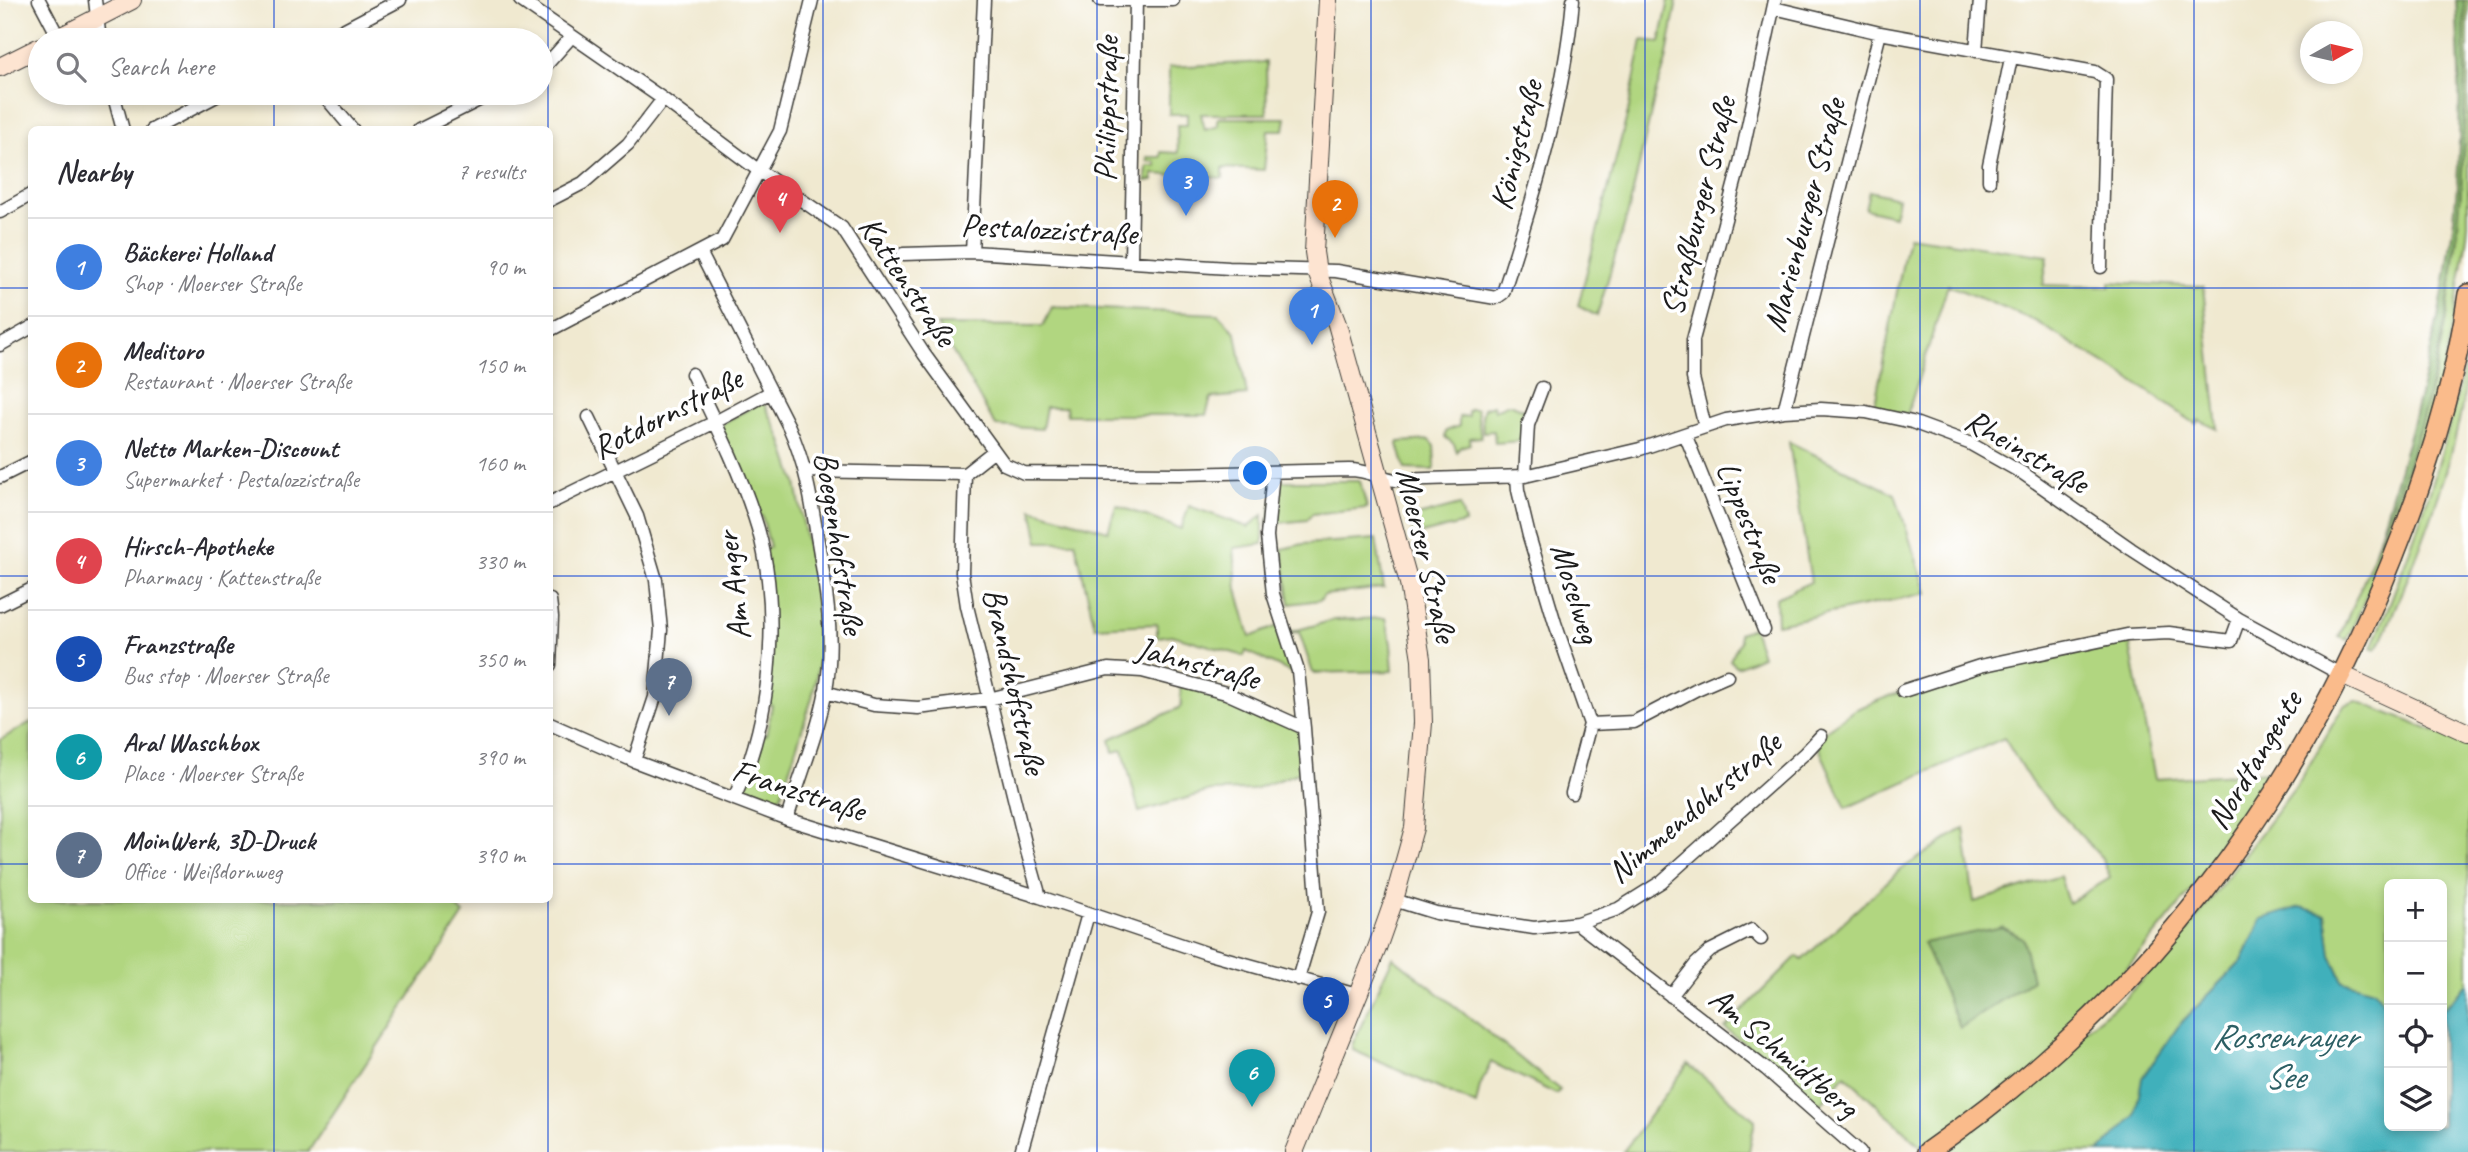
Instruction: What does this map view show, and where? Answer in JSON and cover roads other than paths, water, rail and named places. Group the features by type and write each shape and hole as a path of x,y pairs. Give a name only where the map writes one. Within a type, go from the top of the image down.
{"main road":[{"name":"Nordtangente","path":"1927,1152 1985,1112 2037,1069 2117,993 2172,932 2246,838 2290,771 2342,675 2378,597 2432,454 2455,362 2468,294"}],"street":[{"path":"71,28 96,9 132,0"},
{"name":"Kattenstraße","path":"520,0 537,4 572,36 842,228 924,354 1004,464 1024,473 1363,470 1380,477"},
{"path":"553,328 722,240 780,131 812,0"},
{"path":"972,252 984,0"},
{"path":"1100,0 1173,0"},
{"name":"Moerser Straße","path":"1294,1152 1394,901 1414,828 1423,723 1421,659 1409,583 1337,324 1317,272 1314,252 1328,0"},
{"name":"Königstraße","path":"1496,298 1503,293 1520,241 1555,116 1573,0"},
{"path":"1976,51 1980,0"},
{"path":"346,28 394,1"},
{"name":"Philippstraße","path":"1131,260 1136,1"},
{"path":"1774,4 1880,33 2095,72 2106,79 2101,267"},
{"name":"Straßburger Straße","path":"1705,427 1693,378 1693,340 1740,163 1774,4"},
{"path":"43,5 52,28"},
{"path":"96,9 98,28"},
{"name":"Marienburger Straße","path":"1784,411 1880,33"},
{"path":"553,57 572,36"},
{"path":"0,67 28,53"},
{"path":"1989,181 1989,165 2011,58"},
{"path":"553,198 583,183 628,144 663,99"},
{"path":"116,105 122,126"},
{"path":"160,126 199,105"},
{"path":"332,105 350,126"},
{"path":"427,126 469,105"},
{"path":"0,212 28,196"},
{"name":"Boegenhofstraße","path":"700,252 795,439 806,471 830,615 831,646 825,692 787,818"},
{"name":"Pestalozzistraße","path":"903,254 972,252 1336,271 1496,298"},
{"path":"0,345 28,329"},
{"name":"Am Anger","path":"692,374 754,517 762,548 769,607 765,700 750,759 734,799"},
{"path":"1521,476 1528,425 1542,388"},
{"name":"Rotdornstraße","path":"553,502 771,392"},
{"name":"Rheinstraße","path":"1380,477 1421,480 1521,476 1633,451 1726,420 1784,411 1866,412 1912,422 1969,443 2024,474 2238,620 2342,675"},
{"path":"590,417 637,516 651,561 661,630 655,697 634,761"},
{"name":"Lippestraße","path":"1685,434 1764,630"},
{"path":"806,471 965,474 994,451"},
{"path":"0,477 28,463"},
{"path":"1273,472 1267,536 1273,594 1297,671 1304,727 1318,912 1298,979"},
{"name":"Brandshofstraße","path":"965,474 962,573 989,699 1040,897"},
{"name":"Moselweg","path":"1521,476 1529,536 1555,623 1590,724"},
{"path":"0,604 28,591"},
{"path":"1903,691 1970,668 2127,635 2169,633 2231,641 2238,620"},
{"name":"Jahnstraße","path":"825,692 874,705 918,708 989,699 1108,669 1142,671 1226,693 1304,727"},
{"path":"2342,675 2468,733"},
{"path":"1572,793 1590,724 1634,722 1727,676"},
{"name":"Franzstraße","path":"553,725 634,761 787,818 1040,897 1206,953 1357,995"},
{"name":"Nimmendohrstraße","path":"1394,901 1436,913 1534,928 1577,923 1618,909 1661,882 1821,736"},
{"path":"1021,1152 1088,914"},
{"name":"Am Schmidtberg","path":"1577,923 1766,1069 1860,1152"},
{"name":"Am Schmidtberg","path":"1671,996 1710,951 1752,930 1761,939"}],"water":[{"name":"Rossenrayer See","path":"2300,907 2326,914 2331,955 2343,981 2374,990 2384,1003 2384,1131 2447,1131 2447,1006 2468,983 2468,1152 2099,1152 2135,1115 2142,1078 2180,1024 2242,961 2262,919"}],"place":[{"name":"Netto Marken-Discount","path":"1186,216"},
{"name":"Hirsch-Apotheke","path":"780,233"},
{"name":"Meditoro","path":"1335,238"},
{"name":"Bäckerei Holland","path":"1312,345"},
{"name":"MoinWerk, 3D-Druck","path":"669,716"},
{"name":"Franzstraße","path":"1326,1035"},
{"name":"Aral Waschbox","path":"1252,1107"}]}
